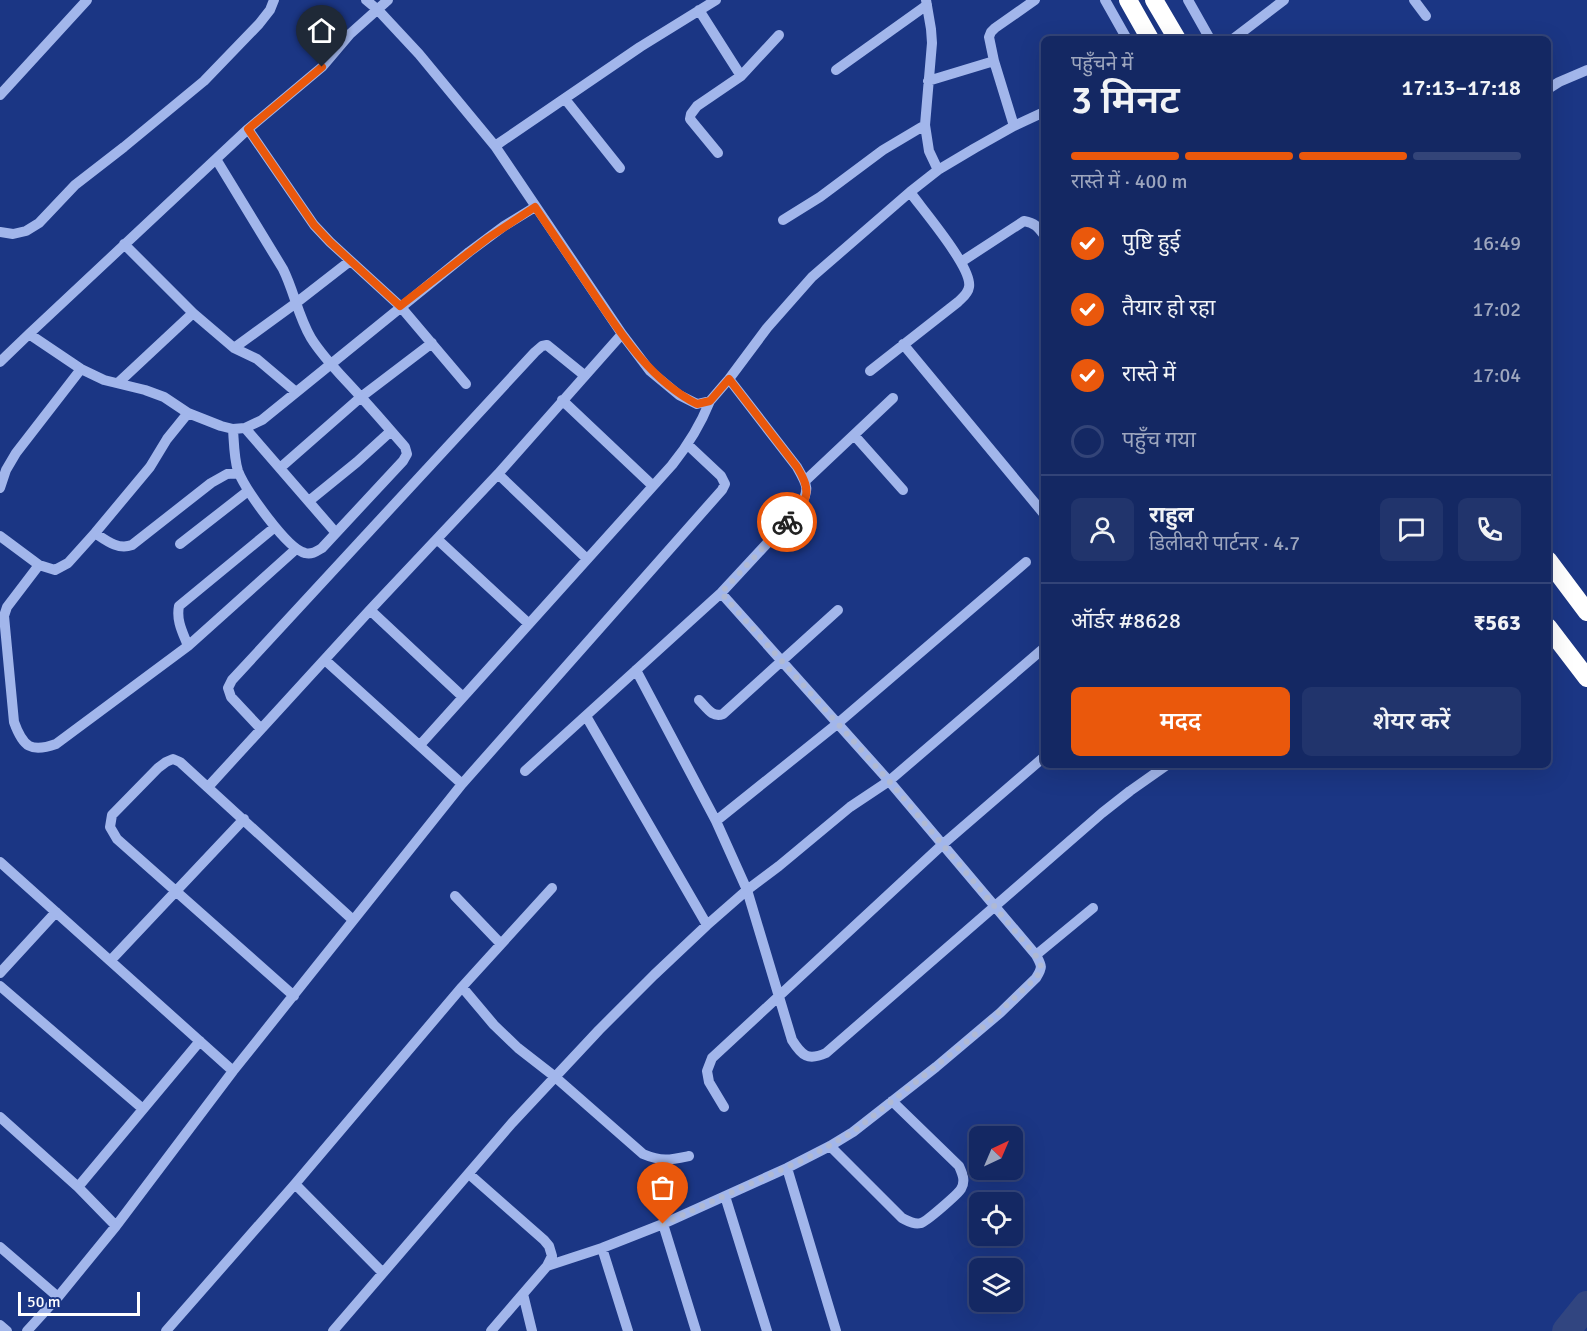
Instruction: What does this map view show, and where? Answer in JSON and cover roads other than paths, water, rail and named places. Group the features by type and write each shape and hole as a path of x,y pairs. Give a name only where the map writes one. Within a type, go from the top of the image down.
{"highway":[{"path":"1128,0 1148,36"},
{"path":"1154,0 1175,36"},
{"path":"1551,564 1587,612"},
{"path":"1551,631 1582,672"}],"street":[{"path":"0,95 87,0"},
{"path":"0,232 13,234 26,231 39,223 75,185 204,81 259,24 270,10 274,0"},
{"path":"366,0 419,54 495,146 622,334 651,371 679,395 697,404 710,401"},
{"path":"0,362 248,129 322,67 344,40 388,0"},
{"path":"495,146 640,47 716,0"},
{"path":"1014,126 989,38 995,28 1035,0"},
{"path":"1105,0 1125,36"},
{"path":"1188,0 1208,36"},
{"path":"1237,36 1284,0"},
{"path":"1414,0 1426,16"},
{"path":"836,70 926,2 932,29 932,43 925,125 929,151 938,170"},
{"path":"699,10 741,76"},
{"path":"718,153 690,119 691,114 697,106 741,76 780,35"},
{"path":"928,81 994,61"},
{"path":"1551,87 1587,70"},
{"path":"565,99 620,168"},
{"path":"420,745 688,445 701,424 710,401 767,328 812,277 938,170 1014,126 1041,113"},
{"path":"783,220 820,197 883,150 925,125"},
{"path":"248,129 314,225 400,306 466,384"},
{"path":"216,159 283,269 312,339 331,364 405,447 407,454 322,548 313,554 304,553 296,549 275,527 248,491 236,462 233,429"},
{"path":"870,371 966,294 970,286 961,262 910,192"},
{"path":"28,334 81,369 104,380 164,397 188,413 220,426 233,429 245,428 261,420 400,306 488,238 535,207"},
{"path":"961,262 1024,221 1032,222 1041,231"},
{"path":"124,244 193,313 234,348 257,359 296,392"},
{"path":"234,348 350,261"},
{"path":"118,383 193,313"},
{"path":"208,787 498,474 622,334"},
{"path":"280,468 361,397 432,343"},
{"path":"903,344 1041,510"},
{"path":"261,729 231,697 228,688 232,680 535,352 547,345 584,375"},
{"path":"0,488 3,472 81,369"},
{"path":"525,771 721,593 799,509 805,499 807,490 805,480 797,467 729,379"},
{"path":"805,480 893,398"},
{"path":"562,400 653,486"},
{"path":"0,536 39,565 55,570 68,563 150,467 167,439 188,413"},
{"path":"245,428 336,533"},
{"path":"309,501 391,431"},
{"path":"854,435 903,490"},
{"path":"27,1331 116,1226 233,1071 462,784 723,490 725,484 721,476 688,445"},
{"path":"95,533 116,546 132,545 219,477 239,473"},
{"path":"498,474 587,559"},
{"path":"180,544 248,491"},
{"path":"188,646 179,625 177,615 179,606 275,527"},
{"path":"437,539 529,624"},
{"path":"39,565 4,616 14,722 25,744 33,749 43,749 57,744 188,646 296,549"},
{"path":"716,821 837,724 1026,562"},
{"path":"547,1266 663,1224 830,1146 853,1132 970,1039 1036,978 1041,970 1036,956 889,781 721,593"},
{"path":"370,610 463,697"},
{"path":"699,700 713,715 723,714 780,660 838,610"},
{"path":"333,1331 555,1076 654,975 747,890 850,807 889,781 1041,651"},
{"path":"325,660 462,784"},
{"path":"636,670 716,821 747,890 792,1040 798,1051 807,1057 815,1058 826,1053 1102,813 1163,768"},
{"path":"586,716 707,925"},
{"path":"294,996 117,839 110,827 112,815 158,768 173,759 180,762 353,920"},
{"path":"724,1107 709,1082 707,1071 712,1058 942,845 1041,760"},
{"path":"111,960 244,819"},
{"path":"0,862 233,1071"},
{"path":"166,1331 295,1184 500,943 552,888"},
{"path":"455,896 500,943"},
{"path":"1036,956 1093,908"},
{"path":"0,974 56,912"},
{"path":"0,986 143,1109"},
{"path":"462,987 494,1025 518,1048 555,1076 643,1154 657,1160 689,1156"},
{"path":"78,1187 200,1041"},
{"path":"830,1146 902,1218 912,1223 922,1224 962,1188 964,1177 959,1166 892,1101"},
{"path":"1,1121 78,1187 116,1226"},
{"path":"787,1168 836,1331"},
{"path":"468,1174 549,1246 552,1256 547,1266 491,1331"},
{"path":"295,1184 383,1273"},
{"path":"724,1196 767,1331"},
{"path":"663,1224 696,1331"},
{"path":"0,1247 58,1297"},
{"path":"602,1248 628,1331"},
{"path":"523,1294 532,1331"},
{"path":"0,1324 7,1331"}],"waterway":[{"path":"1566,1331 1587,1305"}]}
